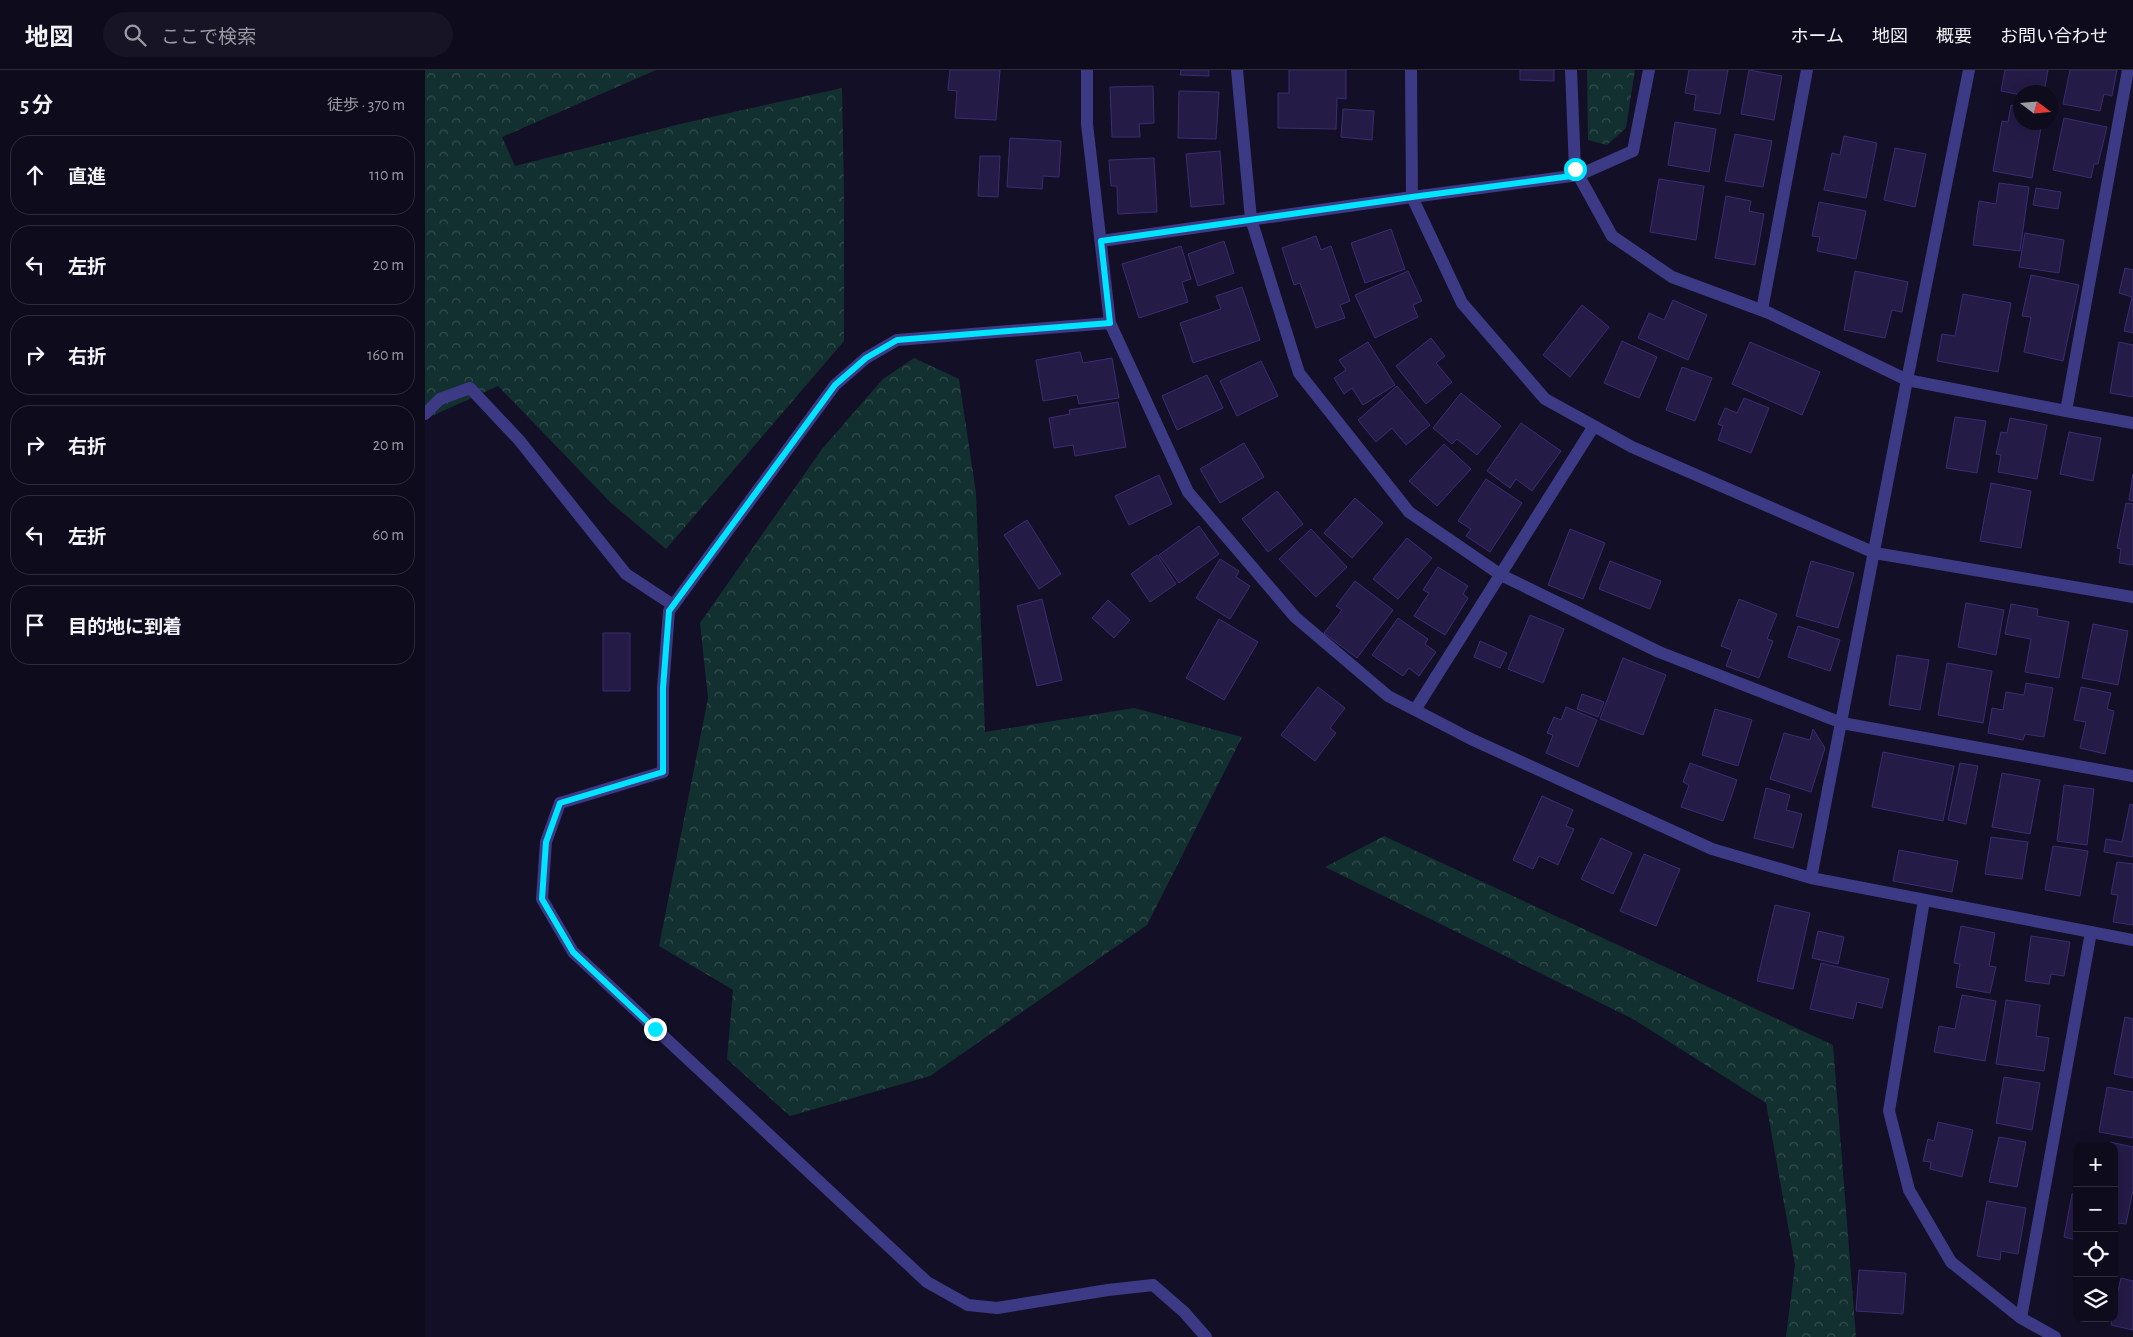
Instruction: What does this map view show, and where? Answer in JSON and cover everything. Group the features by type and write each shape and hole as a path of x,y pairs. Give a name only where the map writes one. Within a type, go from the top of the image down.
{"street":[{"path":"1087,70 1087,124 1110,323 1188,492 1295,617 1388,696 1471,739 1712,849 1811,878 2133,940"},
{"path":"1237,70 1251,219 1299,374 1409,512 1501,574 1659,652 1842,723 2133,776"},
{"path":"1411,70 1412,197 1463,303 1545,398 1632,447 1875,553 2133,597"},
{"path":"1571,70 1575,169 1612,236 1672,277 1762,310 1907,380 2133,423"},
{"path":"1101,241 1579,175 1633,151 1649,70"},
{"path":"1762,310 1807,70"},
{"path":"1811,878 1969,70"},
{"path":"2066,411 2128,70"},
{"path":"1110,323 897,340 866,358 835,385 669,611 663,688 663,772 560,803 546,842 542,899 573,952 927,1282 968,1305 997,1308 1108,1290 1153,1285 1184,1312 1206,1337"},
{"path":"425,414 440,399 470,388 519,440 626,574 673,605"},
{"path":"1415,710 1594,426"},
{"path":"1924,900 1889,1111 1909,1190 1951,1262 2021,1318 2055,1337"},
{"path":"2021,1318 2091,932"}],"green space":[{"path":"425,70 656,70 502,137 515,166 680,124 842,88 844,341 666,549 611,503 498,386 425,419"},
{"path":"1587,70 1635,70 1626,128 1607,145 1588,140"},
{"path":"914,358 959,379 976,493 985,732 1134,708 1242,737 1147,925 930,1076 790,1116 727,1059 733,990 659,946 708,698 700,623 822,449 883,379"},
{"path":"1384,836 1833,1045 1856,1337 1786,1337 1795,1265 1766,1103 1633,1019 1325,867"}],"building":[{"path":"950,70 1000,70 996,120 955,118 957,91 948,90"},
{"path":"1181,70 1209,70 1209,76 1180,75"},
{"path":"1289,70 1346,70 1346,99 1337,98 1336,129 1278,128 1278,93 1289,93"},
{"path":"1520,70 1554,70 1554,81 1520,80"},
{"path":"1689,70 1728,70 1720,114 1694,110 1696,95 1685,93"},
{"path":"1749,70 1782,76 1774,120 1741,114"},
{"path":"2005,70 2048,70 2045,85 2013,85 2013,93 2001,91"},
{"path":"2070,70 2117,70 2112,96 2104,94 2100,111 2063,104"},
{"path":"1153,86 1154,123 1139,124 1140,137 1112,137 1110,87"},
{"path":"1179,91 1219,92 1216,139 1178,138"},
{"path":"2011,105 2013,105 2013,130 2041,130 2032,178 1993,171 2002,121 2008,122"},
{"path":"1343,109 1374,111 1372,140 1341,137"},
{"path":"2064,118 2107,127 2098,164 2094,164 2091,178 2053,170"},
{"path":"1675,122 1716,129 1709,172 1668,165"},
{"path":"1735,134 1772,141 1763,187 1725,181"},
{"path":"1844,136 1877,143 1866,198 1824,190 1832,153 1840,155"},
{"path":"1010,138 1061,141 1059,177 1043,176 1042,189 1007,187"},
{"path":"1895,148 1926,154 1915,207 1884,200"},
{"path":"1220,151 1224,204 1191,207 1186,154"},
{"path":"980,156 1000,156 998,197 978,196"},
{"path":"1154,158 1157,212 1118,214 1117,186 1111,186 1109,160"},
{"path":"1659,179 1704,186 1696,240 1650,232"},
{"path":"1999,183 2029,187 2020,251 1973,245 1979,201 1996,204"},
{"path":"2036,188 2061,192 2058,209 2033,205"},
{"path":"1726,196 1751,201 1749,211 1764,214 1755,265 1715,258"},
{"path":"1819,202 1866,211 1856,259 1817,251 1820,237 1812,236"},
{"path":"1391,229 1405,269 1365,283 1351,243"},
{"path":"2025,233 2064,240 2059,273 2019,267"},
{"path":"1316,236 1321,250 1331,246 1350,301 1340,305 1345,318 1316,328 1300,283 1294,285 1282,248"},
{"path":"1224,241 1234,273 1198,286 1188,254"},
{"path":"1181,246 1191,279 1182,282 1188,302 1139,318 1122,264"},
{"path":"2125,268 2133,270 2133,333 2124,331 2132,297 2119,293"},
{"path":"1408,271 1422,301 1413,305 1418,317 1375,338 1355,295"},
{"path":"1855,271 1908,282 1902,312 1892,310 1885,338 1844,330"},
{"path":"2031,275 2079,285 2063,361 2024,352 2031,317 2022,316"},
{"path":"1242,287 1260,340 1193,363 1180,323 1221,309 1216,296"},
{"path":"1963,294 2011,303 1998,372 1937,361 1942,334 1955,336"},
{"path":"1673,300 1707,315 1688,360 1638,338 1649,313 1664,320"},
{"path":"1582,305 1609,327 1570,377 1543,355"},
{"path":"1431,338 1445,356 1436,363 1452,382 1426,404 1396,366"},
{"path":"1622,341 1657,357 1639,398 1604,383"},
{"path":"1368,342 1395,385 1363,405 1352,388 1344,394 1334,378 1346,370 1339,360"},
{"path":"1750,342 1820,372 1802,415 1732,384"},
{"path":"2119,342 2133,345 2133,397 2110,393"},
{"path":"1080,352 1083,363 1112,358 1119,398 1079,404 1077,395 1043,401 1036,360"},
{"path":"1261,361 1278,396 1237,416 1220,381"},
{"path":"1682,367 1712,378 1695,421 1666,410"},
{"path":"1207,375 1223,408 1177,430 1162,396"},
{"path":"1397,386 1430,425 1406,445 1392,428 1376,442 1358,420"},
{"path":"1461,393 1501,426 1477,455 1457,439 1452,444 1433,428"},
{"path":"1744,398 1769,408 1751,453 1718,440 1723,426 1718,424 1725,408 1737,413"},
{"path":"1118,402 1126,447 1075,456 1073,445 1054,448 1049,418 1070,414 1069,410"},
{"path":"1955,417 1986,421 1977,473 1946,468"},
{"path":"2010,418 2047,425 2037,479 1998,472 2001,455 1996,454 2001,432 2007,433"},
{"path":"1521,423 1561,451 1532,491 1516,479 1510,488 1487,471"},
{"path":"2069,432 2101,438 2093,481 2060,474"},
{"path":"1244,443 1264,477 1220,503 1200,469"},
{"path":"1444,444 1471,469 1437,506 1409,481"},
{"path":"2133,474 2133,501 2129,500"},
{"path":"1159,475 1172,504 1129,525 1115,496"},
{"path":"1486,479 1522,503 1490,552 1466,536 1471,529 1458,521"},
{"path":"1991,483 2031,491 2021,548 1980,541"},
{"path":"1277,491 1303,524 1268,552 1242,519"},
{"path":"1355,498 1383,523 1352,558 1324,533"},
{"path":"2126,503 2133,504 2133,565 2119,563 2121,549 2117,548"},
{"path":"1027,520 1061,574 1039,589 1004,535"},
{"path":"1199,526 1219,554 1179,583 1159,555"},
{"path":"1311,529 1347,567 1316,597 1279,559"},
{"path":"1570,529 1605,543 1583,599 1548,585"},
{"path":"1407,538 1432,558 1398,599 1373,579"},
{"path":"1157,555 1176,584 1150,602 1131,574"},
{"path":"1220,559 1239,571 1236,577 1250,586 1230,619 1196,598"},
{"path":"1610,561 1661,581 1650,609 1599,589"},
{"path":"1811,561 1854,573 1838,628 1796,616"},
{"path":"1438,567 1468,586 1463,594 1468,598 1445,635 1414,616 1429,593 1423,590"},
{"path":"1355,581 1393,610 1357,658 1324,633 1342,610 1336,606"},
{"path":"1042,599 1062,680 1037,686 1017,606"},
{"path":"1739,599 1777,614 1767,639 1773,641 1759,678 1726,666 1732,650 1721,646"},
{"path":"1108,600 1130,620 1114,638 1092,618"},
{"path":"1966,603 2004,610 1996,655 1958,647"},
{"path":"2011,604 2038,609 2037,616 2069,622 2059,678 2025,672 2031,639 2005,634"},
{"path":"1530,615 1564,629 1543,683 1508,669"},
{"path":"1398,618 1428,639 1425,644 1436,652 1419,676 1409,668 1403,676 1372,655"},
{"path":"1219,619 1258,642 1224,700 1186,678"},
{"path":"2093,624 2128,631 2118,685 2082,678"},
{"path":"1798,626 1840,640 1830,671 1788,657"},
{"path":"603,633 630,633 630,691 603,691"},
{"path":"1480,641 1507,653 1500,668 1474,657"},
{"path":"1897,655 1929,660 1920,710 1889,705"},
{"path":"1623,658 1666,675 1643,735 1600,719"},
{"path":"1947,663 1992,671 1983,723 1938,715"},
{"path":"2026,683 2053,688 2044,737 2025,734 2023,740 1988,733 1992,708 2003,710 2006,692 2024,695"},
{"path":"1318,687 1345,708 1330,728 1336,733 1315,761 1281,735"},
{"path":"2081,687 2111,693 2107,709 2114,711 2105,754 2080,748 2086,722 2074,720"},
{"path":"1582,694 1604,702 1598,717 1577,709"},
{"path":"1566,707 1597,720 1578,767 1546,753 1553,735 1547,733 1554,717 1561,720"},
{"path":"1715,709 1752,720 1738,766 1702,755"},
{"path":"1813,729 1825,748 1811,792 1770,779 1784,733 1810,740"},
{"path":"1883,752 1954,766 1943,821 1872,807"},
{"path":"1690,763 1737,780 1723,821 1681,807 1689,785 1683,782"},
{"path":"1960,763 1978,766 1966,824 1948,820"},
{"path":"2002,773 2040,780 2030,834 1992,827"},
{"path":"2064,785 2094,789 2087,845 2057,841"},
{"path":"1766,788 1790,795 1786,810 1802,814 1793,848 1754,838"},
{"path":"1542,796 1573,810 1566,826 1574,829 1558,865 1539,856 1533,869 1513,860"},
{"path":"2130,804 2133,805 2133,857 2104,852 2106,839 2122,842"},
{"path":"1991,837 2028,842 2022,879 1985,874"},
{"path":"1601,838 1632,853 1613,894 1581,879"},
{"path":"2053,846 2088,851 2080,896 2045,890"},
{"path":"1899,850 1958,861 1952,892 1893,881"},
{"path":"1644,854 1680,869 1656,926 1620,911"},
{"path":"2117,862 2133,864 2133,925 2113,922 2118,895 2111,894"},
{"path":"1775,905 1810,913 1793,989 1757,981"},
{"path":"1961,926 1995,933 1989,966 1996,967 1990,993 1956,987 1960,964 1954,963"},
{"path":"1818,931 1844,937 1838,964 1812,958"},
{"path":"2031,936 2070,942 2064,976 2051,974 2049,984 2025,981"},
{"path":"1821,963 1889,979 1882,1008 1857,1002 1853,1019 1810,1009"},
{"path":"1962,995 1996,1001 1985,1061 1934,1052 1939,1026 1955,1029"},
{"path":"2006,1000 2040,1005 2036,1036 2049,1038 2044,1071 1996,1064"},
{"path":"2125,1017 2133,1019 2133,1078 2114,1074"},
{"path":"2004,1077 2040,1083 2032,1130 1996,1123"},
{"path":"2107,1087 2133,1092 2133,1138 2099,1132"},
{"path":"1938,1122 1973,1130 1962,1177 1930,1169 1931,1162 1923,1161 1928,1139 1934,1141"},
{"path":"1999,1137 2026,1142 2017,1187 1989,1182"},
{"path":"2118,1144 2133,1147 2133,1190 2126,1224 2118,1223"},
{"path":"2072,1194 2073,1194 2073,1239 2064,1237"},
{"path":"1987,1201 2026,1208 2018,1254 2001,1251 2000,1260 1977,1256"},
{"path":"1859,1270 1906,1273 1903,1314 1856,1311"},
{"path":"2121,1278 2133,1281 2133,1330 2111,1325 2111,1322 2118,1322 2118,1291"}],"route":[{"path":"655,1029 573,952 542,899 546,842 560,803 663,772 663,688 669,611 835,385 866,358 897,340 1110,323 1101,241 1579,175 1575,169"}]}
